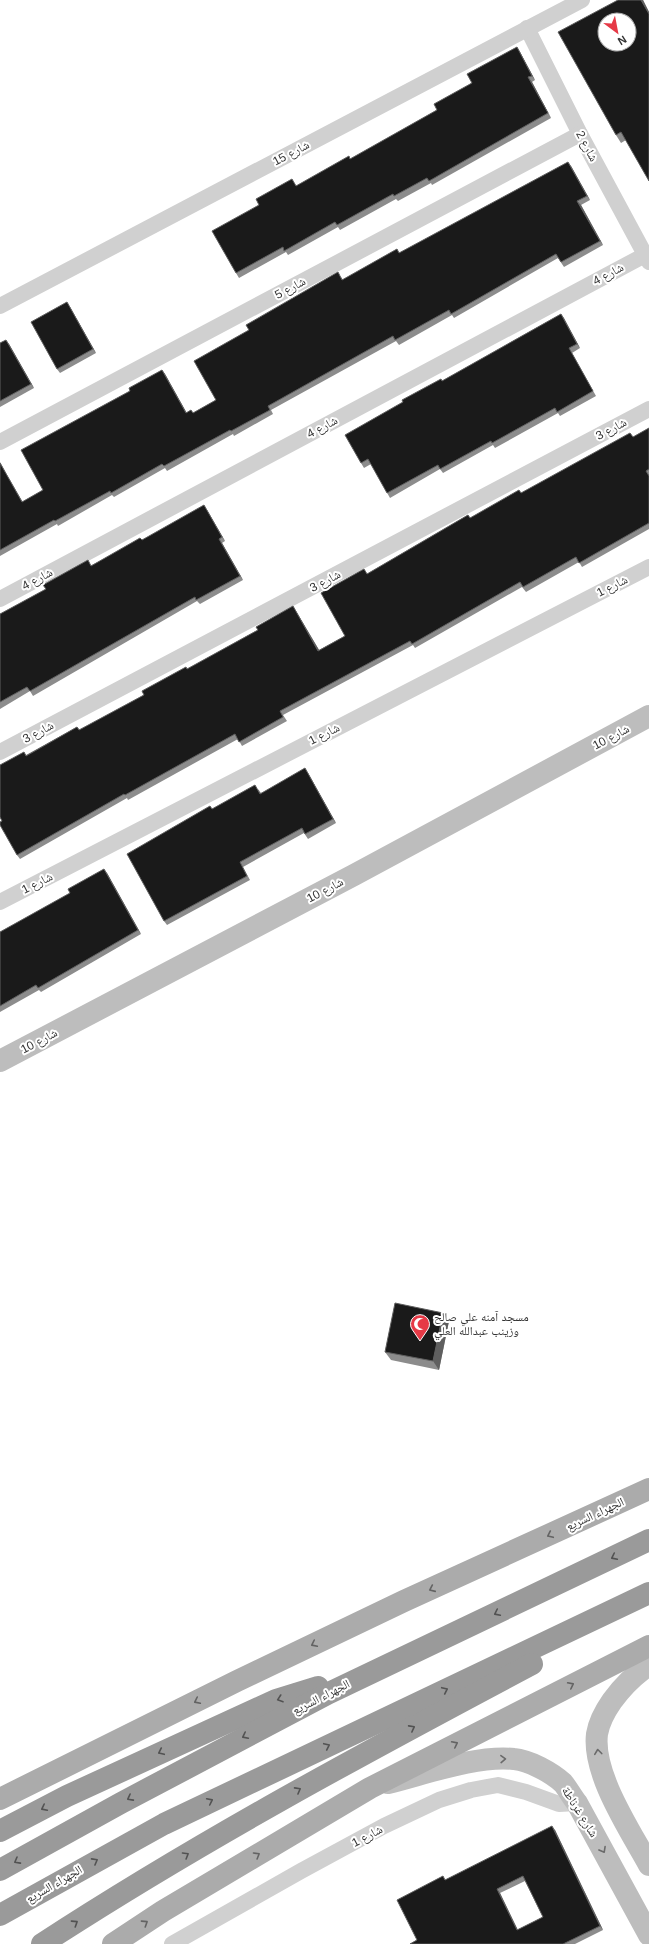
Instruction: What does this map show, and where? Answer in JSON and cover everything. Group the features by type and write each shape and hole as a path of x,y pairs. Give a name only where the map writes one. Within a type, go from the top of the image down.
{"highway":[{"name":"الجهراء السريع","path":"0,1870 225,1746 371,1673 649,1540"},
{"name":"الجهراء السريع","path":"0,1915 164,1824 649,1593"},
{"path":"42,1944 85,1916 258,1812 346,1762 649,1602"},
{"path":"0,1831 67,1796 276,1700 371,1673"}],"main road":[{"name":"الجهراء السريع","path":"0,1800 251,1674 404,1601 649,1490"},
{"path":"113,1944 163,1911 370,1788 649,1646"}],"street":[{"name":"شارع 15","path":"0,306 582,0"},
{"name":"شارع 2","path":"527,28 580,134 647,258"},
{"name":"شارع 5","path":"0,442 580,134"},
{"name":"شارع 4","path":"0,599 647,258"},
{"name":"شارع 3","path":"0,752 649,409"},
{"name":"شارع 1","path":"1,899 649,567"},
{"name":"شارع 10","path":"0,1061 347,878 649,716"},
{"path":"649,1665 634,1675 620,1690 601,1720 597,1733 597,1749 600,1766 609,1789 649,1865"},
{"name":"شارع غرناطة","path":"370,1788 457,1765 492,1759 516,1759 549,1772 564,1785 577,1803 649,1935"},
{"name":"شارع 1","path":"172,1944 384,1826 439,1800 471,1790 498,1785 526,1792 559,1804 577,1803"},
{"path":"577,1803 586,1792 593,1788 601,1787 609,1789"},
{"path":"641,1944 649,1940"}],"building":[{"path":"618,0 641,0 649,14 649,181 621,132 616,135 558,32"},
{"path":"517,47 532,76 528,77 548,113 429,181 427,178 394,196 393,194 337,225 335,222 284,251 283,247 236,273 212,231 259,205 256,199 292,179 296,186 349,156 350,159 437,110 434,104 472,83 467,74"},
{"path":"568,162 587,196 577,201 600,241 561,262 556,254 451,314 449,310 395,340 393,336 268,406 270,410 164,466 162,464 111,493 110,491 55,521 54,520 0,550 0,463 22,502 43,490 21,450 130,391 129,388 162,370 186,413 191,410 193,413 216,400 194,361 249,330 246,325 338,272 342,280 397,249 399,253"},
{"path":"67,302 93,349 57,369 31,322"},
{"path":"561,314 577,344 569,348 593,391 557,412 555,408 492,443 491,441 440,469 438,465 387,493 368,459 361,463 345,435 403,402 402,400 441,379 442,381"},
{"path":"6,340 31,384 0,401 0,343"},
{"path":"649,428 649,469 646,471 649,476 649,523 579,563 576,557 523,587 520,582 412,644 410,641 280,711 283,717 239,742 235,734 125,795 124,794 17,855 0,825 0,822 2,821 0,817 0,765 24,752 26,756 77,727 79,730 144,695 142,691 186,667 187,669 258,630 256,627 293,606 318,651 345,636 321,593 364,569 367,574 468,515 470,518 519,490 521,493 630,433 633,437"},
{"path":"204,505 222,537 219,539 240,576 196,600 195,597 30,691 27,687 0,702 0,614 46,589 43,585 88,560 91,566 140,538 142,540"},
{"path":"305,768 333,819 305,834 302,828 240,862 247,876 164,921 127,854 210,806 212,809 255,785 260,794"},
{"path":"104,869 138,930 38,988 36,985 0,1006 0,932 70,893 68,889"},
{"name":"مسجد آمنه علي صالح وزينب عبدالله العلي","path":"395,1303 443,1313 433,1361 385,1352"},
{"path":"552,1826 600,1926 563,1944 410,1944 417,1940 397,1900 443,1876 445,1880","holes":["523,1876 543,1917 517,1930 497,1889"]}],"place":[{"name":"مسجد آمنه علي صالح وزينب عبدالله العلي","path":"420,1341"}]}
